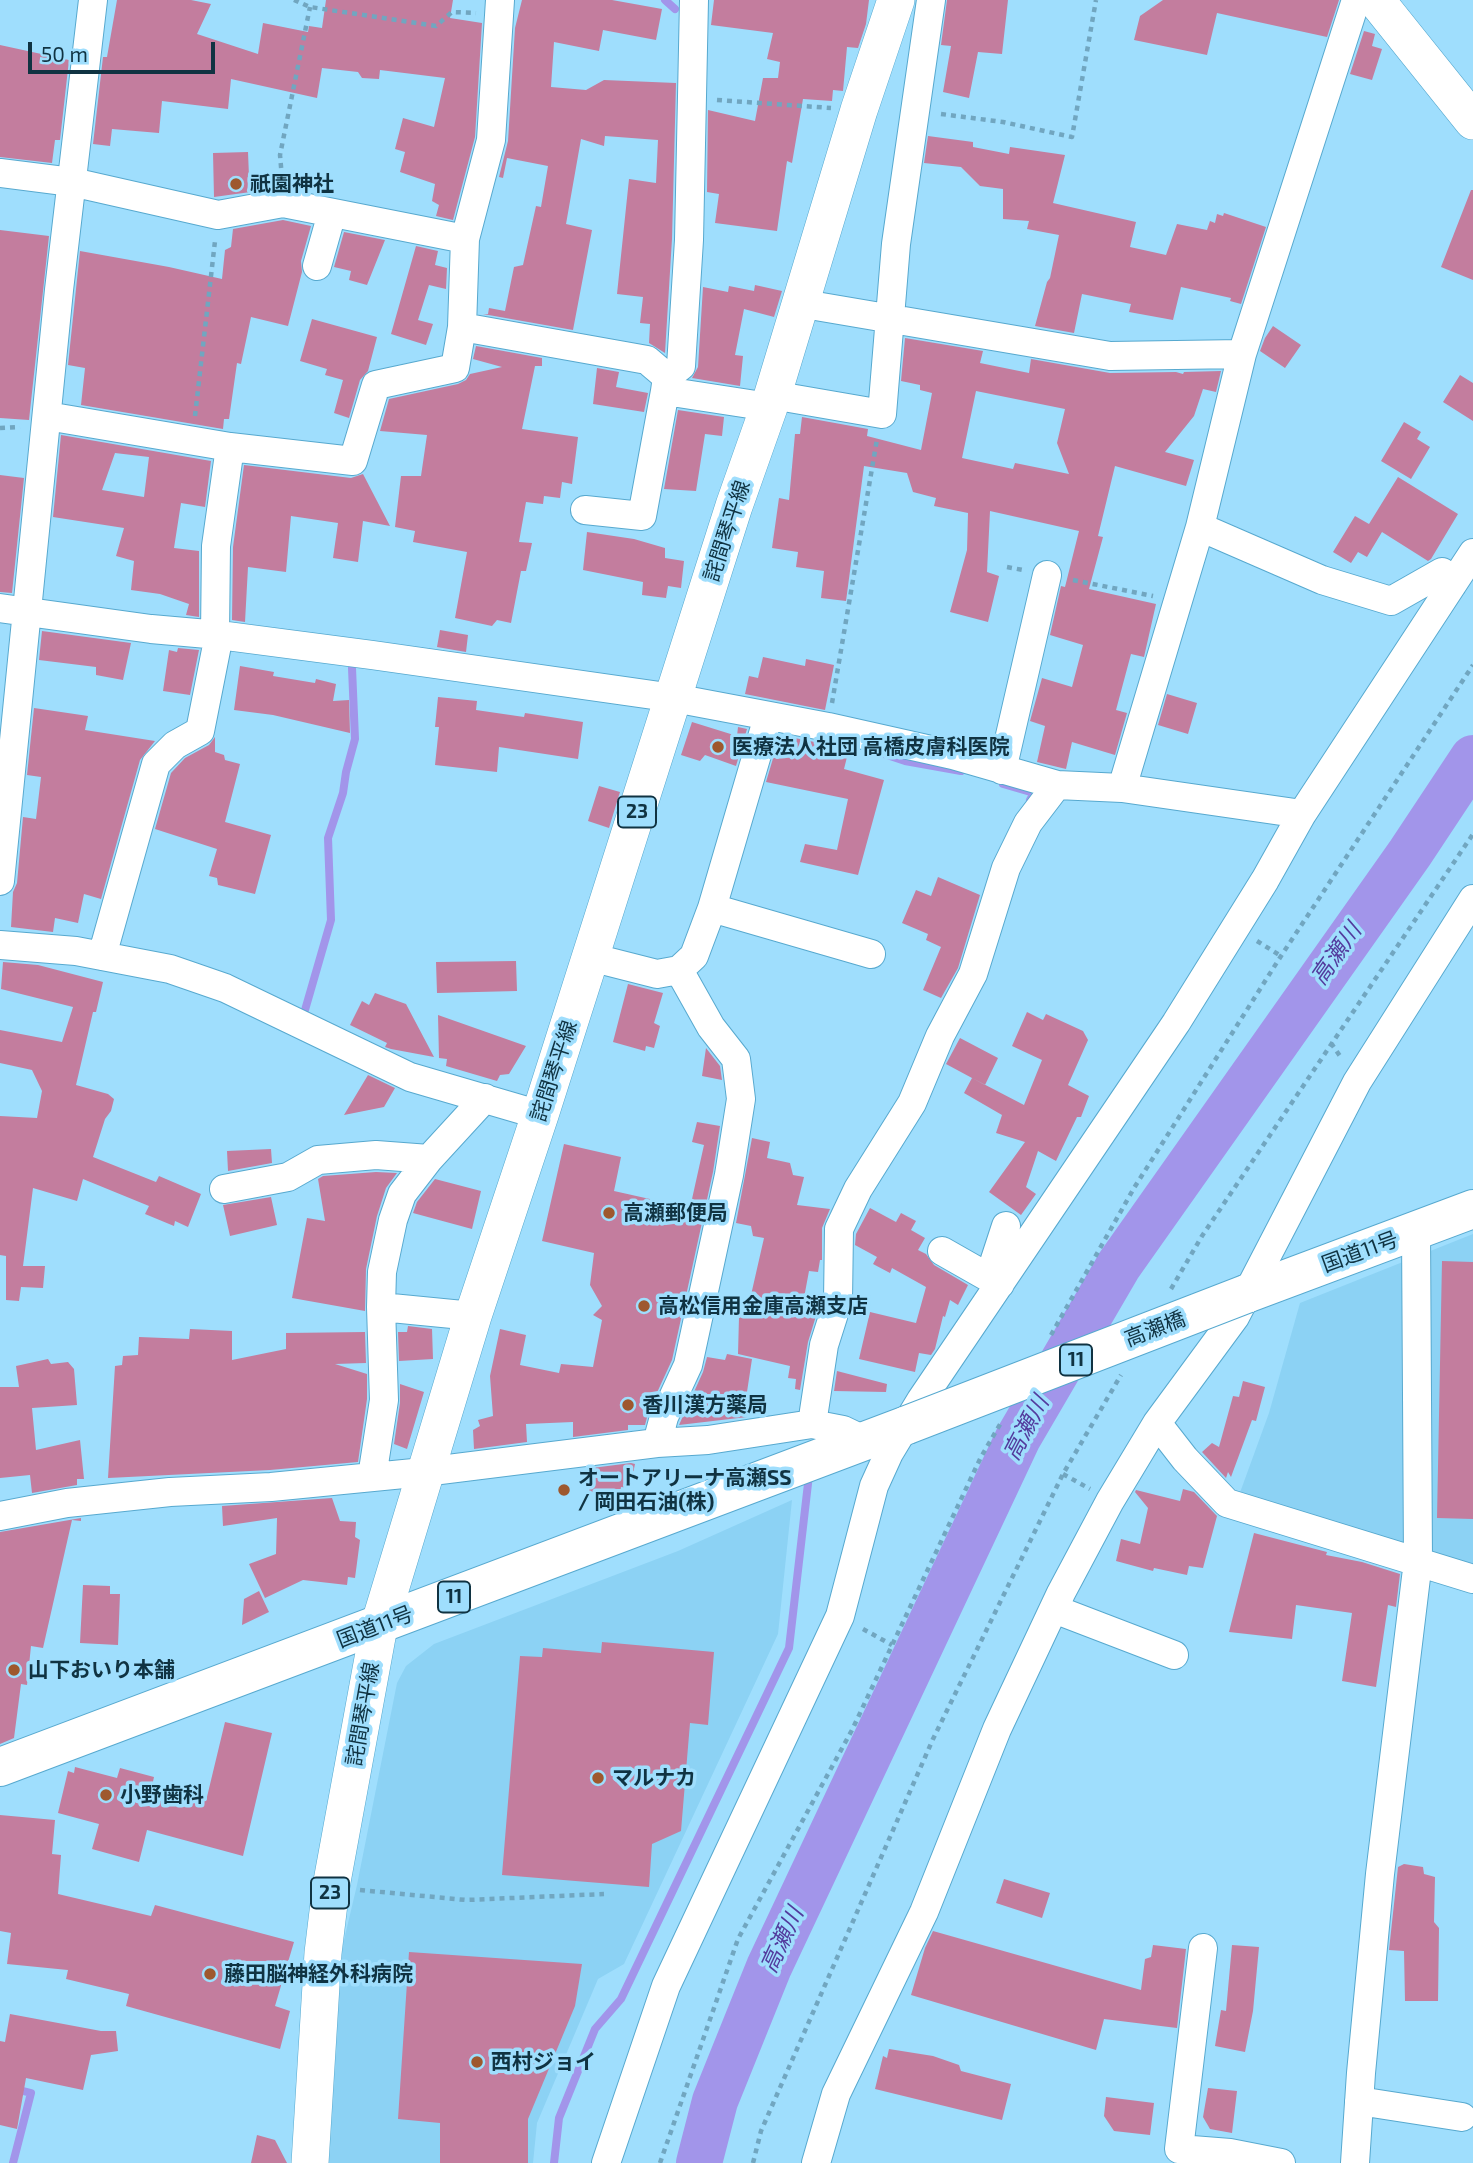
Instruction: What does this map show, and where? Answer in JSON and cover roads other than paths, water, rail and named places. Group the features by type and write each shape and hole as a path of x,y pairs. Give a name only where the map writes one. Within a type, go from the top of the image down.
{"highway":[{"name":"国道11号","path":"1246,1294 1473,1209"},
{"name":"高瀬橋","path":"907,1425 1246,1294"},
{"name":"国道11号","path":"0,1767 907,1425"}],"main road":[{"name":"詫間琴平線","path":"310,2163 323,1953 331,1887 379,1626 473,1316 770,401 798,303 896,0"},
{"path":"1376,0 1473,121"}],"street":[{"path":"0,881 47,415 93,0"},
{"path":"585,510 642,516 666,384 681,366 689,240 694,0"},
{"path":"462,327 648,360 666,384 770,401 882,414 896,244 931,0"},
{"path":"1122,788 1200,527 1242,354 1356,0"},
{"path":"47,415 230,446 353,461 376,384 455,368 462,327 465,239 491,140 499,7"},
{"path":"0,173 72,182 218,215 283,203 465,239"},
{"path":"317,266 332,213"},
{"path":"798,303 1110,356 1242,354"},
{"path":"102,956 156,764 175,745 200,731 217,635 216,546 230,446"},
{"path":"1200,527 1322,580 1391,601 1442,572 1452,585"},
{"path":"606,2163 666,1986 840,1616 874,1486 889,1452 994,1281 1176,1023 1265,880 1301,814 1473,553"},
{"path":"1002,770 1027,609 1047,575"},
{"path":"0,608 674,698 828,727 953,755 1057,785 1122,788 1301,814"},
{"path":"590,957 657,974 679,970 694,956 712,908 768,717"},
{"path":"813,1424 824,1345 838,1301 839,1229 858,1189 912,1103 940,1036 973,974 1006,868 1028,823 1057,785"},
{"path":"816,2163 836,2094 925,1912 997,1729 1054,1609 1110,1501 1157,1423 1235,1317 1357,1082 1473,899"},
{"path":"712,908 871,954"},
{"path":"0,945 76,951 170,969 225,988 410,1077 540,1115"},
{"path":"657,1443 664,1417 688,1365 729,1175 741,1098 737,1059 710,1027 679,970"},
{"path":"372,1477 384,1400 382,1272 393,1220 402,1194 429,1159 485,1098"},
{"path":"224,1189 288,1177 318,1160 376,1155 429,1159"},
{"path":"994,1281 1006,1226"},
{"path":"1354,2163 1380,1874 1418,1561 1416,1231"},
{"path":"942,1251 994,1281"},
{"path":"381,1307 473,1316"},
{"path":"1157,1423 1185,1459 1227,1503 1473,1579"},
{"path":"0,1516 67,1503 424,1472 657,1443 708,1440 813,1424 843,1430 866,1441"},
{"path":"1054,1609 1174,1655"},
{"path":"1203,1948 1179,2149 1230,2153 1281,2163"},
{"path":"1359,2101 1462,2117"}],"waterway":[{"path":"665,0 675,9"},
{"path":"305,1010 331,920 328,838 343,793 355,739 352,668"},
{"path":"878,752 905,761 961,771"},
{"name":"高瀬川","path":"699,2163 715,2101 769,1967 1018,1438 1119,1265 1410,853 1473,758"},
{"path":"1003,784 1034,793 1030,800"},
{"path":"554,2163 559,2118 595,2029 621,1999 789,1648 809,1475"},
{"path":"0,2085 31,2093 13,2163"}],"place":[{"name":"祇園神社","path":"236,184"},
{"name":"医療法人社団 高橋皮膚科医院","path":"718,747"},
{"name":"高瀬郵便局","path":"609,1213"},
{"name":"高松信用金庫高瀬支店","path":"644,1306"},
{"name":"香川漢方薬局","path":"628,1405"},
{"name":"オートアリーナ高瀬SS / 岡田石油(株)","path":"564,1490"},
{"name":"山下おいり本舗","path":"14,1670"},
{"name":"マルナカ","path":"598,1778"},
{"name":"小野歯科","path":"106,1795"},
{"name":"藤田脳神経外科病院","path":"210,1974"},
{"name":"西村ジョイ","path":"477,2062"}]}
